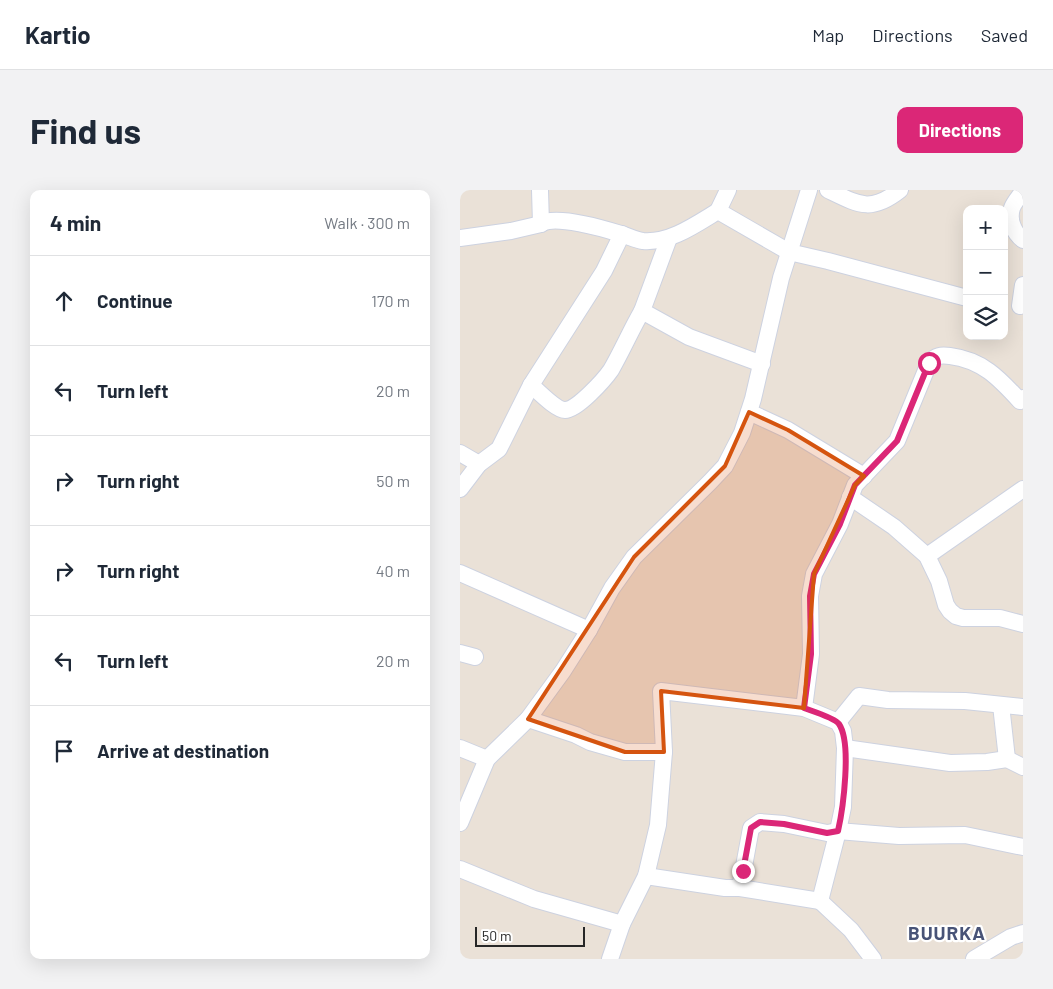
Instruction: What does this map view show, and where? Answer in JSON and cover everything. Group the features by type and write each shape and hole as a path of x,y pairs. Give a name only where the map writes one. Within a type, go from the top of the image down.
{"street":[{"path":"540,190 541,224"},
{"path":"460,238 511,231 544,222 564,221 622,234 642,241 669,238 718,211 728,190"},
{"path":"460,823 487,759 528,719 563,671 589,630 612,588 634,557 725,466 742,432 762,364 781,278 809,190"},
{"path":"828,190 855,203 873,205 884,201 900,190"},
{"path":"1023,191 1012,208 1012,217 1014,230 1023,240"},
{"path":"718,211 789,252 963,297"},
{"path":"460,489 479,464 499,449 531,385 604,271 622,234"},
{"path":"531,385 559,409 570,409 590,393 610,371 642,311 669,238"},
{"path":"1016,305 1023,285"},
{"path":"642,311 689,337 762,364"},
{"path":"804,708 811,654 810,596 814,574 840,524 855,485 897,441 929,363 934,357 941,356 976,362 991,372 1022,402"},
{"path":"748,412 788,430 864,476"},
{"path":"460,453 479,464"},
{"path":"927,556 1023,489"},
{"path":"850,497 894,527 927,556 939,580 946,605 956,616 963,618 1000,618 1023,624"},
{"path":"460,573 589,630"},
{"path":"610,959 622,924 646,876 658,825 664,752 661,691 804,708 838,722 843,731 845,748 843,807 820,902"},
{"path":"838,722 859,696 888,700 965,701 1023,707"},
{"path":"1001,705 1006,759"},
{"path":"528,719 576,735 590,742 625,752 664,752"},
{"path":"460,748 487,759"},
{"path":"845,748 950,763 987,762 1006,759 1023,767"},
{"path":"740,888 751,828 760,822 784,824 827,833 838,831 899,836 965,835 1023,848"},
{"path":"460,869 534,899 622,924"},
{"path":"646,876 725,888 740,888 820,902 851,930 873,959"},
{"path":"974,959 1011,937 1023,933"}],"highlighted area":[{"path":"749,412 788,430 864,476 855,485 814,574 804,708 661,691 664,752 625,752 528,719 634,557 725,466"}],"district":[{"name":"BUURKA","path":"947,932"}],"route":[{"path":"743,871 751,828 760,822 784,824 827,833 838,831 845,784 843,731 838,722 804,708 811,654 810,596 814,574 840,524 855,485 897,441 929,363"}]}
